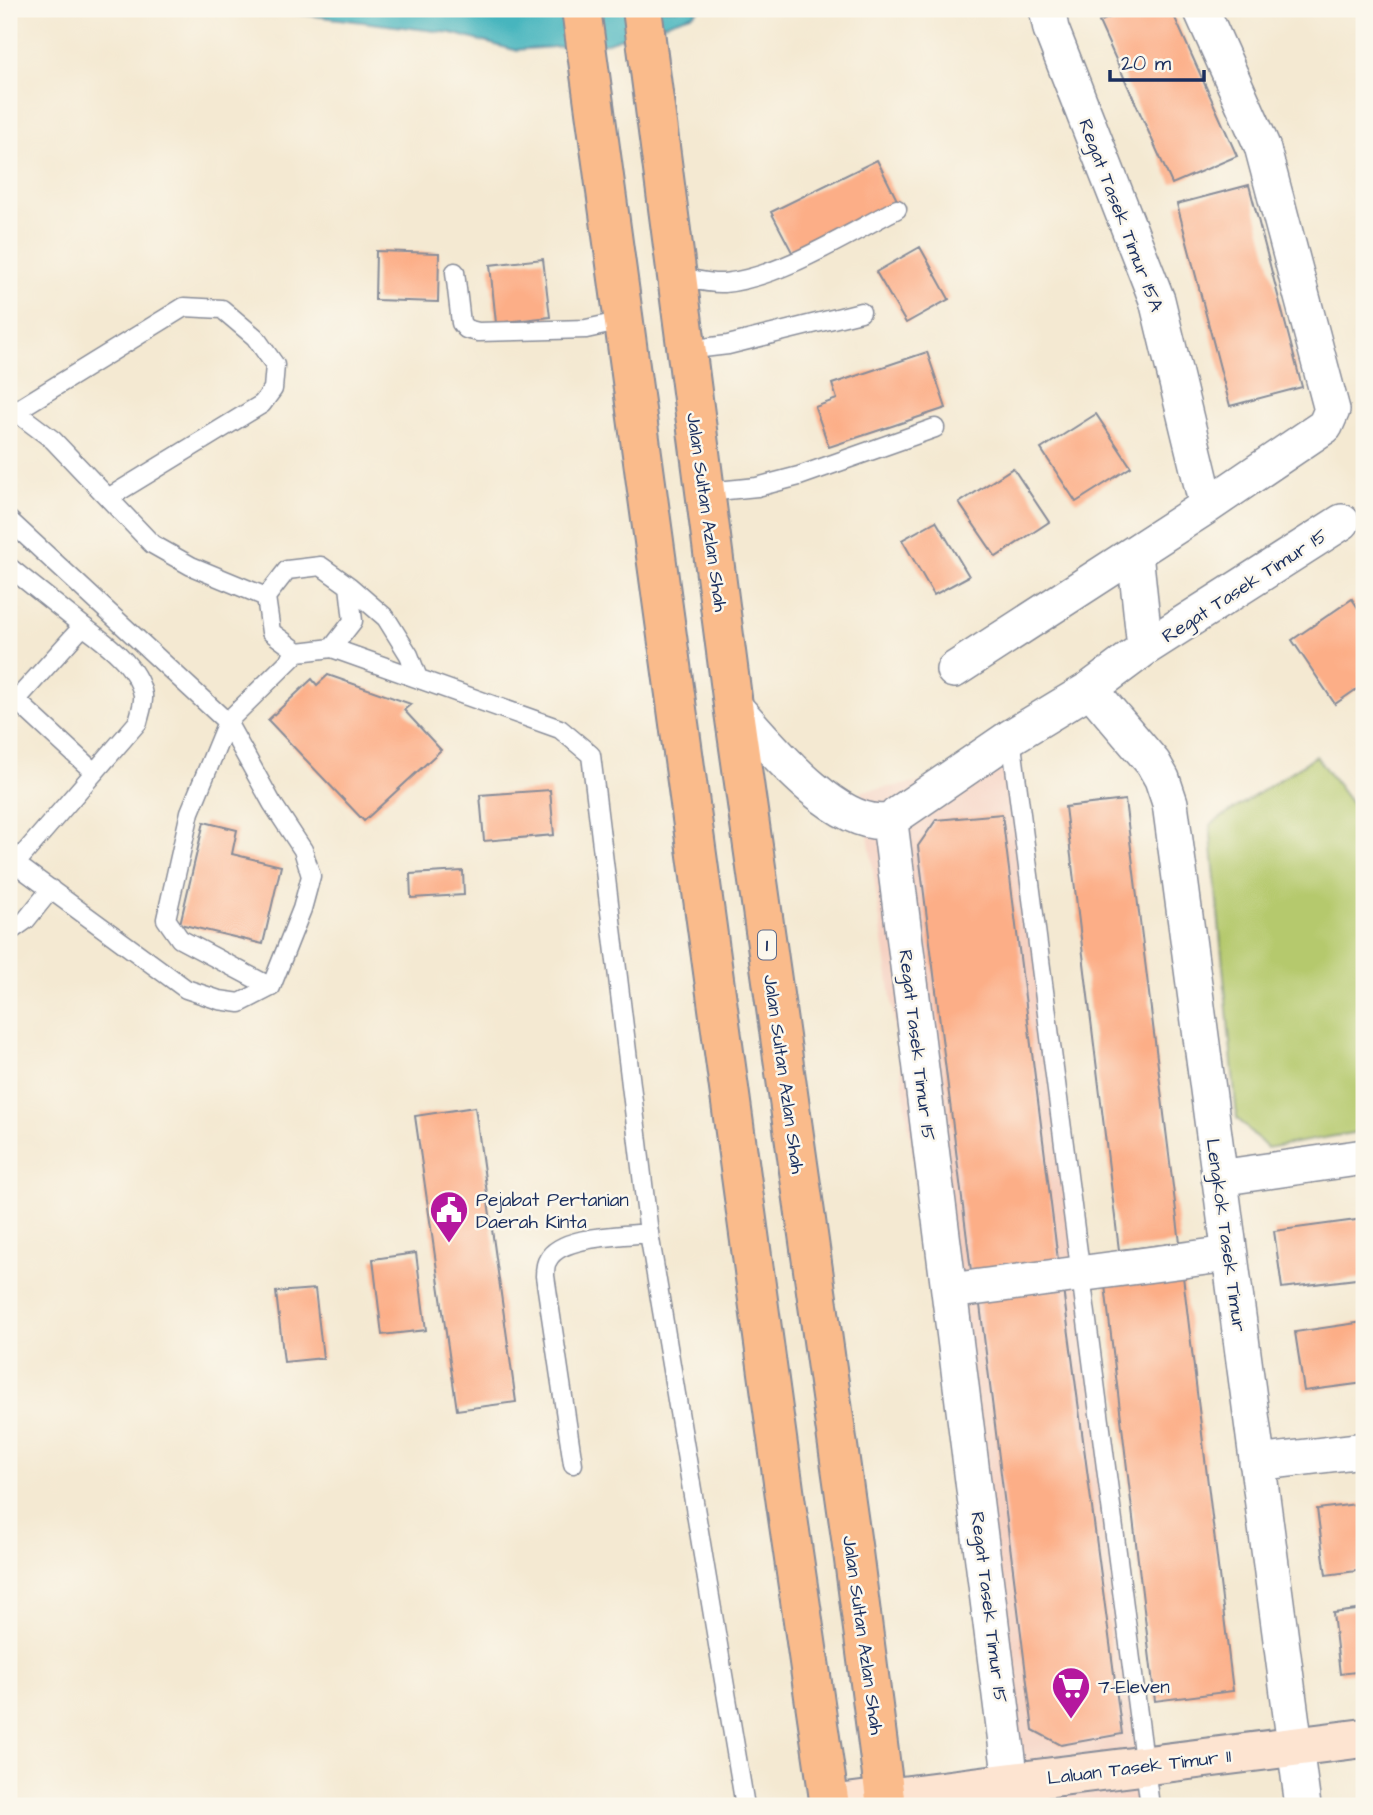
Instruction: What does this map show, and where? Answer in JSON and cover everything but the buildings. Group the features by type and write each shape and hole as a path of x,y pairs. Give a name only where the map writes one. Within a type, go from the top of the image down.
{"main road":[{"path":"581,9 825,1806"},
{"name":"Jalan Sultan Azlan Shah","path":"642,9 733,705 886,1802"}],"street":[{"name":"Regat Tasek Timur 15A","path":"1047,9 1051,29 1157,300 1207,506"},
{"path":"954,670 1207,506 1325,426 1330,417 1332,410 1262,146 1201,9"},
{"name":"Regat Tasek Timur 15","path":"1013,1794 890,827 892,820 1011,737 1090,689 1146,648 1342,522"},
{"path":"1135,553 1146,648"},
{"name":"Lengkok Tasek Timur","path":"1090,689 1153,763 1170,803 1303,1806"},
{"path":"733,705 779,756 828,800 863,819 877,822 892,820"},
{"path":"1219,1178 1364,1157"},
{"path":"950,1291 1229,1254"},
{"path":"1257,1463 1364,1450"},
{"name":"Laluan Tasek Timur 11","path":"825,1806 1013,1794 1144,1765 1364,1738"}],"lane":[{"path":"677,276 721,283 759,277 897,209"},
{"path":"455,272 461,323 466,329 503,332 586,329 624,321"},
{"path":"108,498 262,404 273,389 275,365 256,337 222,309 184,307 12,413 53,440 108,498 152,544 191,566 266,597"},
{"path":"686,350 728,345 861,312"},
{"path":"707,492 757,487 799,477 935,428"},
{"path":"9,520 227,722 272,803 303,850 311,876 302,909 271,987 240,1003 219,1000 186,989 12,861 138,722 144,696 134,674 107,644 9,567"},
{"path":"298,652 271,632 266,597 287,570 321,566 386,618 409,655 418,678"},
{"path":"332,648 353,621 349,586"},
{"path":"83,626 12,704 94,772"},
{"path":"271,987 180,939 166,919 190,811 227,722 298,652 332,648 561,729 591,754 649,1233 745,1806"},
{"path":"1011,737 1150,1806"},
{"path":"9,932 26,920 51,889"},
{"path":"573,1464 545,1276 546,1261 554,1251 576,1241 649,1233"}],"shaded area":[{"path":"1013,769 1151,1806 1004,1806 862,791"}],"green space":[{"path":"1316,756 1364,821 1364,1131 1267,1148 1237,1118 1210,825"}],"water":[{"path":"239,9 699,9 694,14 607,43 514,50 451,33"}],"place":[{"name":"Pejabat Pertanian Daerah Kinta","path":"449,1244"},
{"name":"7-Eleven","path":"1071,1720"}]}
